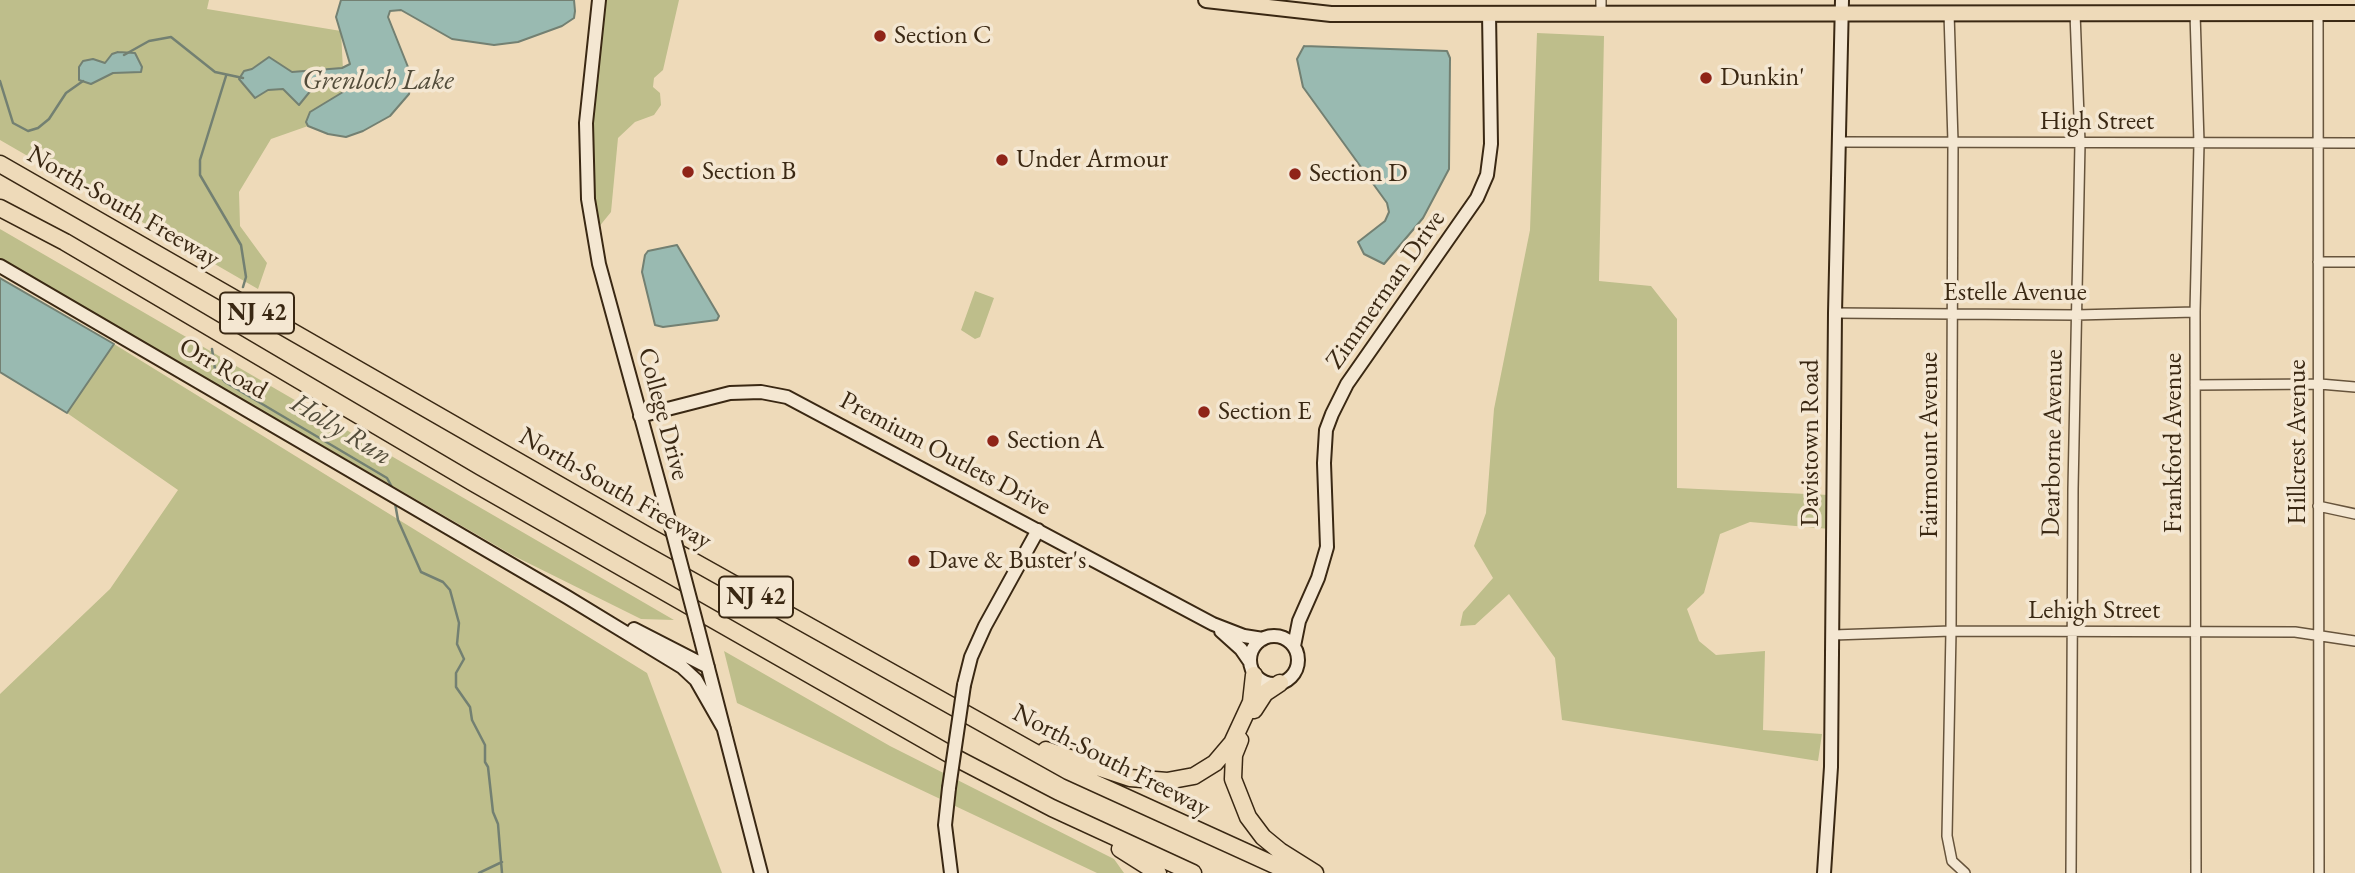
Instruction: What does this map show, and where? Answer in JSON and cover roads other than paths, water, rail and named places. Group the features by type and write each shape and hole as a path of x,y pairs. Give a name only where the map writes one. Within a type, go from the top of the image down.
{"highway":[{"name":"North-South Freeway","path":"0,164 611,516 1081,777 1292,873"},
{"path":"0,202 65,242"},
{"name":"NJ 42","path":"0,208 65,242 791,666 1052,808 1193,873"},
{"path":"999,732 1130,778 1157,782 1187,778 1209,768 1232,743 1251,702 1252,668"},
{"path":"1280,683 1258,701 1244,729 1234,755 1233,779 1241,804 1263,836 1315,873"},
{"path":"1052,808 1158,873"}],"main road":[{"path":"1206,0 1288,10 1378,7 1489,13 1601,6 1841,6 1949,13 2355,13"}],"street":[{"name":"College Drive","path":"599,0 586,123 588,199 599,264 673,534 761,873"},
{"name":"Davistown Road","path":"1824,873 1831,766 1841,6"},
{"name":"Frankford Avenue","path":"2195,12 2199,143 2195,312 2196,873"},
{"name":"Hillcrest Avenue","path":"2318,12 2319,873"},
{"name":"Zimmerman Drive","path":"1294,646 1296,630 1327,547 1324,463 1326,430 1332,414 1347,384 1477,198 1487,175 1491,144 1489,13"},
{"name":"Fairmount Avenue","path":"1949,13 1953,142 1951,631 1947,836 1952,861 1964,873"},
{"name":"Dearborne Avenue","path":"2071,873 2076,315 2081,143 2074,13"},
{"name":"High Street","path":"1838,142 2355,142"},
{"path":"2318,262 2355,262"},
{"name":"Orr Road","path":"0,266 567,597 689,673 703,689 724,729"},
{"name":"Estelle Avenue","path":"1835,313 2076,315 2195,312"},
{"path":"2195,385 2320,384 2355,387"},
{"name":"Premium Outlets Drive","path":"640,416 730,393 761,392 787,397 1213,624 1244,636 1269,637"},
{"path":"2318,506 2355,514"},
{"path":"951,873 944,825 964,685 971,657 1038,530"},
{"name":"Zimmerman Drive","path":"1269,637 1291,622 1311,593"},
{"name":"Orr Road","path":"567,597 708,667"},
{"name":"Premium Outlets Drive","path":"1213,624 1241,649 1252,668"},
{"name":"Lehigh Street","path":"1833,635 1951,631 2318,634 2355,641"},
{"path":"1269,637 1283,637 1294,646 1296,667 1291,676 1280,683 1266,682 1252,668 1253,647 1269,637"}],"water":[{"name":"Grenloch Lake","path":"341,0 574,0 575,11 574,18 562,26 518,42 494,45 452,39 401,10 390,11 388,17 412,77 409,94 390,116 346,137 328,134 308,126 306,122 310,112 343,92 346,78 312,89 299,105 283,89 268,90 255,98 239,79 244,71 252,69 269,57 292,72 342,68 350,64 336,17"},
{"path":"1304,46 1447,51 1450,58 1449,169 1423,218 1384,264 1364,254 1358,242 1385,221 1389,212 1387,203 1303,87 1297,59"},
{"path":"135,53 142,67 141,72 113,73 91,84 79,80 79,67 83,61 93,59 105,63 112,54"},
{"path":"677,245 719,316 717,320 663,327 655,325 642,272 645,255 648,251"},
{"path":"0,278 114,344 67,413 0,372"}],"waterway":[{"path":"124,55 149,41 171,37 215,72 243,78"},
{"name":"Holly Run","path":"226,76 200,160 200,175 241,245 246,277 243,287"},
{"path":"0,81 13,123 28,131 38,128 49,119 66,93 83,81"},
{"name":"Holly Run","path":"212,349 215,369 225,382 387,478 393,489"},
{"name":"Holly Run","path":"395,503 398,520 421,572 443,582 450,590 459,623 457,644 464,659 456,673 456,687 470,707 472,720 485,745 493,812 498,824 502,873"},
{"path":"479,873 502,862"}],"place":[{"name":"Section C","path":"880,36"},
{"name":"Dunkin'","path":"1706,78"},
{"name":"Under Armour","path":"1002,160"},
{"name":"Section B","path":"688,172"},
{"name":"Section D","path":"1295,174"},
{"name":"Section E","path":"1204,412"},
{"name":"Section A","path":"993,441"},
{"name":"Dave & Buster's","path":"914,561"}]}
